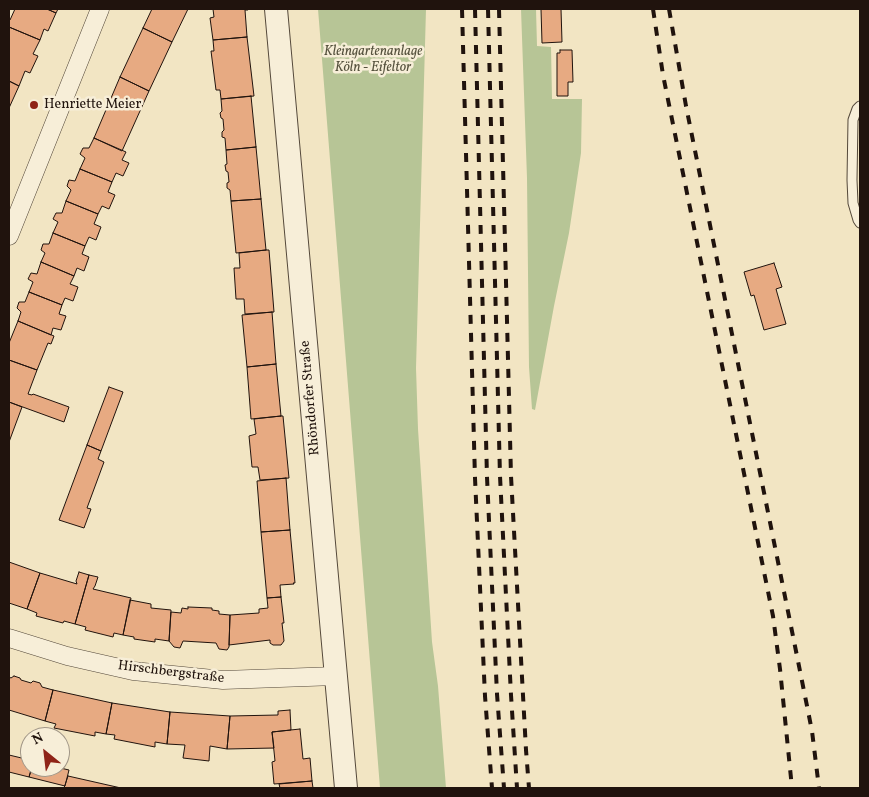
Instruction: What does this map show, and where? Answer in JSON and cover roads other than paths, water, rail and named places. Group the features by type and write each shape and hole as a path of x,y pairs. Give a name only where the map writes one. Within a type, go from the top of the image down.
{"street":[{"path":"9,236 100,9"},
{"name":"Rhöndorfer Straße","path":"276,9 346,788"},
{"name":"Hirschbergstraße","path":"9,638 67,656 133,671 223,680 336,676"}],"lane":[{"path":"860,106 856,109 853,120 852,180 853,203 860,223"}],"railway":[{"path":"462,9 475,478 485,696 492,788"},
{"path":"475,9 487,477 497,694 504,788"},
{"path":"488,9 500,476 517,788"},
{"path":"499,9 511,476 529,788"},
{"path":"653,9 663,75 773,616 792,788"},
{"path":"669,9 686,106 812,731 819,788"}],"place":[{"name":"Henriette Meier","path":"34,105"}],"park label":[{"name":"Kleingartenanlage Köln - Eifeltor","path":"373,60"}]}
